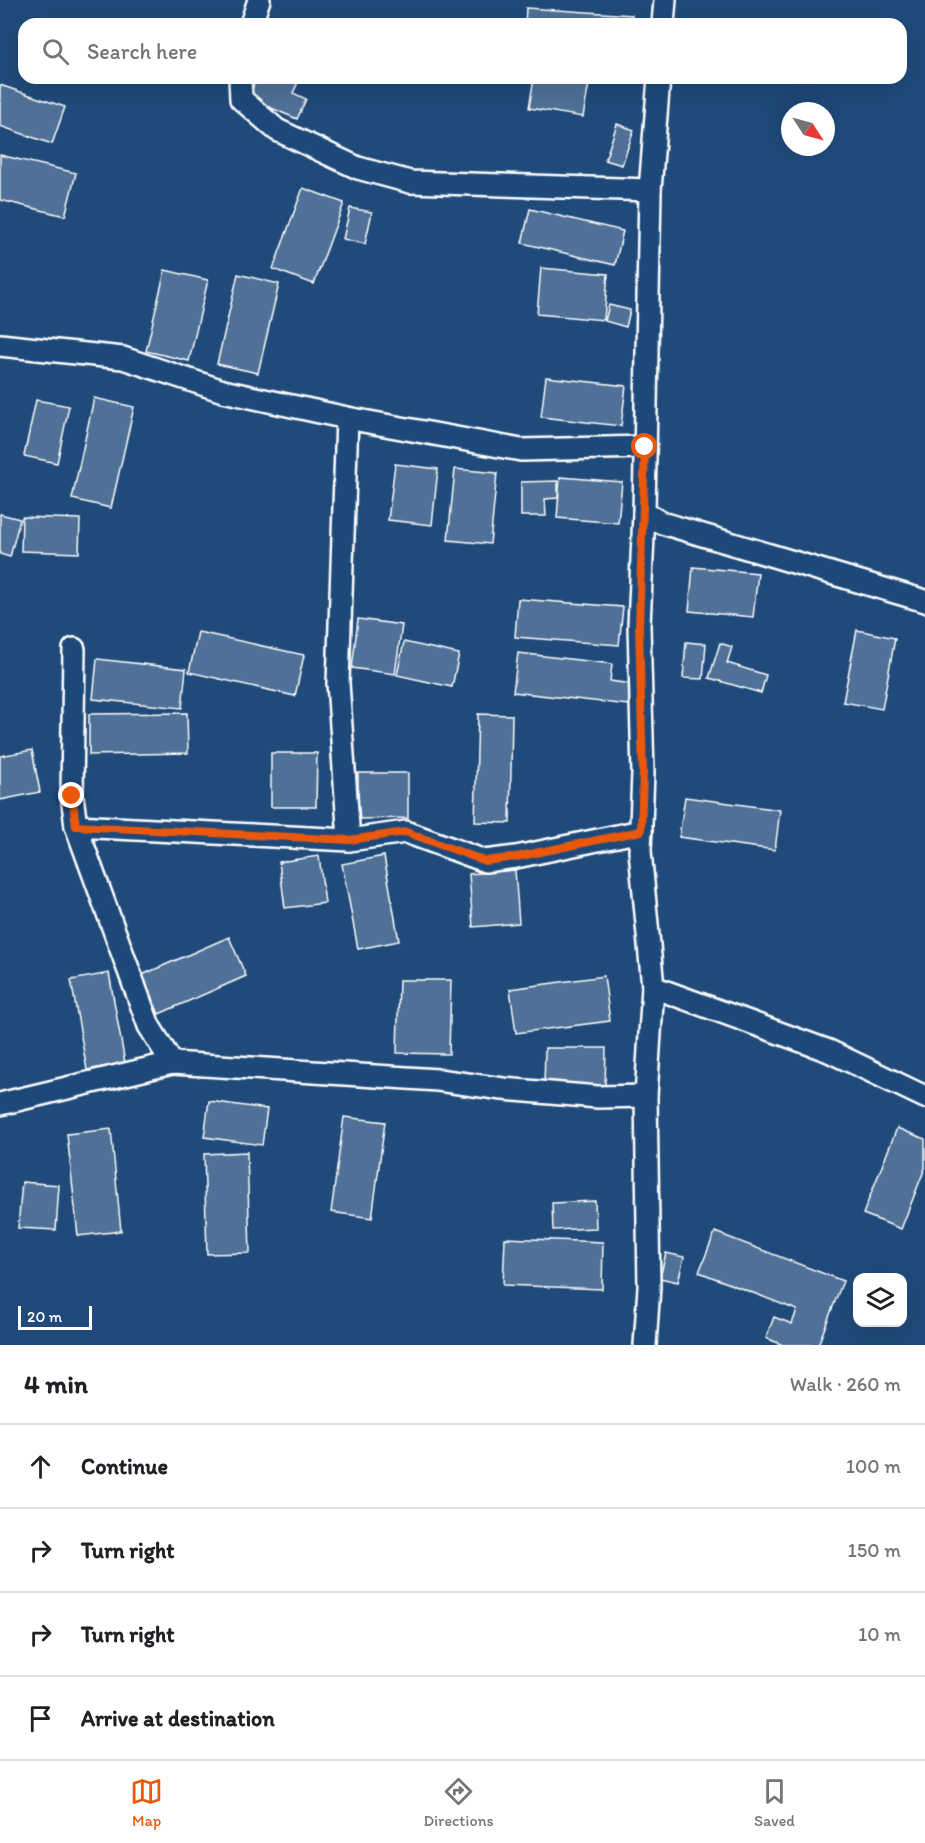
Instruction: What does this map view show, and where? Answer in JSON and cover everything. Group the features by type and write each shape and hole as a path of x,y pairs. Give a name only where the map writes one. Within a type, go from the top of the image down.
{"street":[{"path":"253,18 259,0"},
{"path":"664,18 665,0"},
{"path":"240,84 241,99 277,130 358,168 410,182 650,190"},
{"path":"645,1345 649,1287 646,1096 653,987 640,851 643,773 639,626 644,513 650,190 659,84"},
{"path":"0,345 123,358 223,391 347,418 520,450 645,447"},
{"path":"347,418 338,683 349,840"},
{"path":"644,513 662,524 925,601"},
{"path":"74,649 72,796 76,826 149,1026 172,1063"},
{"path":"76,826 349,840 406,832 485,861 516,857 641,831"},
{"path":"653,987 829,1051 925,1097"},
{"path":"0,1104 172,1063 438,1080 503,1089 598,1097 646,1096"}],"building":[{"path":"526,8 632,15 632,18 525,18"},
{"path":"254,84 297,84 293,93 306,99 297,119 248,98"},
{"path":"533,84 589,84 583,117 529,108"},
{"path":"0,85 65,107 52,144 0,126"},
{"path":"617,124 634,130 622,165 605,160"},
{"path":"0,155 76,173 65,216 0,200"},
{"path":"303,188 344,203 314,284 273,269"},
{"path":"350,208 372,212 365,244 343,239"},
{"path":"530,209 623,231 615,265 522,243"},
{"path":"541,268 608,274 604,320 537,314"},
{"path":"165,270 208,280 189,361 146,351"},
{"path":"238,274 279,284 258,373 217,364"},
{"path":"609,305 630,310 626,327 605,321"},
{"path":"546,377 626,386 621,426 541,417"},
{"path":"94,398 134,407 111,508 72,499"},
{"path":"36,400 69,406 57,463 24,456"},
{"path":"395,464 438,469 432,525 388,520"},
{"path":"455,469 497,473 490,544 448,540"},
{"path":"560,477 622,482 618,523 557,518"},
{"path":"558,481 558,498 545,499 546,516 521,516 521,482"},
{"path":"0,514 20,519 10,557 0,554"},
{"path":"22,517 80,519 79,553 21,551"},
{"path":"693,567 758,573 753,617 689,611"},
{"path":"518,599 623,607 619,645 515,637"},
{"path":"358,619 402,625 395,674 352,668"},
{"path":"857,630 895,638 882,709 843,702"},
{"path":"198,632 304,655 295,696 189,672"},
{"path":"404,642 459,654 452,687 397,675"},
{"path":"686,642 706,644 703,679 683,678"},
{"path":"720,643 732,647 727,663 766,675 761,693 709,678"},
{"path":"518,653 612,664 610,681 631,684 628,705 513,692"},
{"path":"97,659 186,669 182,708 93,699"},
{"path":"187,713 188,753 89,755 89,714"},
{"path":"478,714 512,715 510,823 475,822"},
{"path":"32,750 40,792 0,800 0,756"},
{"path":"271,753 317,753 316,807 271,807"},
{"path":"358,773 408,773 408,818 358,819"},
{"path":"685,797 780,810 775,850 679,837"},
{"path":"319,856 325,903 285,908 279,862"},
{"path":"384,856 399,941 358,949 342,864"},
{"path":"515,870 519,923 473,927 469,874"},
{"path":"229,937 246,976 159,1014 142,975"},
{"path":"109,973 125,1063 87,1070 71,980"},
{"path":"604,976 610,1021 516,1033 510,989"},
{"path":"399,980 451,980 449,1054 397,1053"},
{"path":"545,1048 606,1048 605,1088 544,1087"},
{"path":"209,1101 267,1109 262,1145 204,1137"},
{"path":"344,1117 385,1122 372,1218 331,1212"},
{"path":"897,1128 925,1139 925,1168 901,1229 863,1214"},
{"path":"111,1129 121,1231 78,1236 67,1134"},
{"path":"247,1152 250,1253 207,1254 204,1154"},
{"path":"22,1182 59,1185 56,1230 18,1228"},
{"path":"595,1201 596,1228 553,1230 552,1203"},
{"path":"715,1232 843,1281 818,1345 783,1345 766,1338 774,1317 792,1324 797,1310 699,1272"},
{"path":"505,1238 603,1242 602,1289 503,1285"},
{"path":"666,1253 684,1257 678,1282 660,1278"}],"route":[{"path":"72,796 76,826 349,840 406,832 485,861 516,857 641,831 643,773 639,626 645,447"}]}
